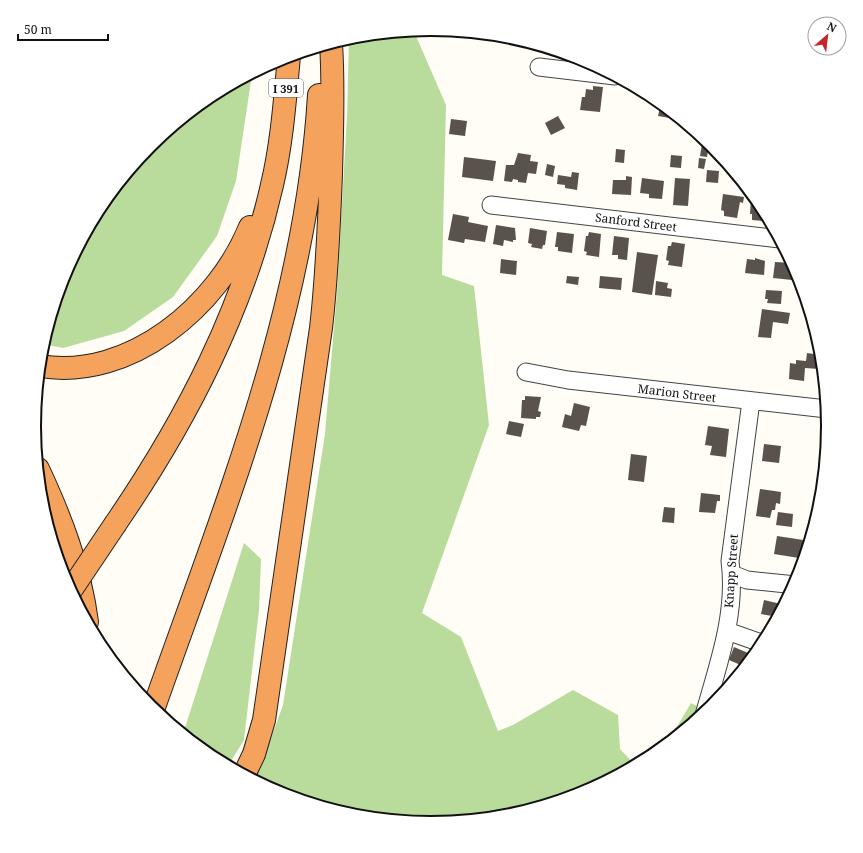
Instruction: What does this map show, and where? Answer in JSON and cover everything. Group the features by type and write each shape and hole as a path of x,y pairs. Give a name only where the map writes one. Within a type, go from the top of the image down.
{"highway":[{"path":"246,770 258,741 266,709 321,328 328,263 333,93 331,49"},
{"path":"155,703 244,452 282,327 309,197 318,109 322,52"},
{"name":"I 391","path":"283,119 288,64"},
{"path":"46,366 74,368 92,365 139,348 165,333 204,299 232,262 249,230 266,182 283,119"},
{"path":"74,584 116,523 177,426 208,367 227,325 249,267 264,219 276,165 283,119"},
{"path":"46,489 72,550 84,604"}],"street":[{"path":"538,67 600,74"},
{"name":"Sanford Street","path":"491,205 774,238"},
{"name":"Marion Street","path":"526,372 568,380 821,408"},
{"name":"Knapp Street","path":"707,704 727,631 732,574 730,560 751,401"},
{"path":"732,574 747,580 788,584"},
{"path":"727,631 757,642"}],"green space":[{"path":"416,37 446,105 442,275 474,286 489,425 422,613 461,637 498,731 513,725 573,690 618,715 620,749 632,762 604,777 581,787 533,804 482,814 457,816 432,817 381,814 330,804 282,787 256,775 260,769 283,705 325,434 337,292 347,117 349,45 381,39"},
{"path":"251,80 236,181 217,236 173,297 124,331 63,348 50,345 54,325 81,254 93,231 107,210 138,169 155,150 194,117 236,88"},
{"path":"244,543 261,559 259,610 244,740 231,762 185,729"},
{"path":"691,703 702,709 689,720 674,732"}],"building":[{"path":"593,86 603,87 600,112 580,110 582,97 585,97 586,89 593,90"},
{"path":"659,110 670,118 658,116"},
{"path":"558,116 565,128 551,135 545,123"},
{"path":"451,119 467,121 465,136 449,134"},
{"path":"702,145 708,150 707,157 700,156"},
{"path":"616,149 625,150 624,163 615,162"},
{"path":"518,153 531,155 530,161 538,162 536,174 528,173 526,183 518,182 518,180 513,179 512,182 504,181 506,165 514,165"},
{"path":"671,155 682,156 681,168 670,167"},
{"path":"464,157 496,161 493,181 462,177"},
{"path":"699,158 706,159 704,169 698,168"},
{"path":"547,164 555,166 553,177 545,175"},
{"path":"707,170 719,171 718,183 706,182"},
{"path":"572,172 579,173 577,190 565,188 565,185 557,184 558,175 571,177"},
{"path":"626,176 632,177 631,195 612,194 613,180 626,180"},
{"path":"642,178 664,181 662,199 649,198 649,194 640,193"},
{"path":"675,178 690,179 688,206 673,205"},
{"path":"723,194 744,197 743,203 740,202 737,218 724,216 724,211 721,210"},
{"path":"751,203 763,221 752,220 752,214 750,214"},
{"path":"453,214 469,217 468,222 488,226 485,242 465,239 464,243 448,240"},
{"path":"496,225 515,228 516,240 513,240 513,242 504,240 503,246 493,244"},
{"path":"530,228 547,231 545,245 543,245 542,249 531,247 532,244 528,243"},
{"path":"557,232 574,234 572,253 558,251 558,247 555,247"},
{"path":"589,232 601,234 599,257 586,255 587,252 584,251 586,236 588,236"},
{"path":"614,236 629,238 627,260 618,259 618,255 612,255"},
{"path":"672,242 685,244 682,267 668,265 669,261 666,260 668,246 671,246"},
{"path":"637,252 658,255 652,295 632,292"},
{"path":"755,258 765,261 764,275 745,273 747,259 755,260"},
{"path":"501,259 517,261 516,275 500,273"},
{"path":"775,262 786,263 792,280 773,278"},
{"path":"567,276 579,277 578,285 566,283"},
{"path":"600,276 622,278 621,290 599,288"},
{"path":"656,281 668,283 667,288 672,289 671,297 655,295"},
{"path":"766,290 782,291 781,304 767,303 768,299 765,299"},
{"path":"762,309 790,313 788,324 773,322 771,338 758,337"},
{"path":"814,352 818,369 805,368 804,381 789,379 790,363 796,364 796,360 806,361 807,353 814,354"},
{"path":"525,396 541,397 538,411 541,412 540,417 536,417 536,419 521,418 522,400 525,400"},
{"path":"574,403 590,407 586,426 581,425 579,431 562,427 565,414 571,416"},
{"path":"509,421 524,424 521,437 506,434"},
{"path":"708,426 729,429 726,457 710,455 712,446 705,445"},
{"path":"764,444 781,446 779,463 762,461"},
{"path":"631,454 647,456 644,482 628,480"},
{"path":"760,489 781,492 780,504 776,503 775,510 772,510 770,518 756,516"},
{"path":"701,493 720,495 720,501 717,501 715,513 699,512"},
{"path":"664,507 675,508 674,523 662,522"},
{"path":"778,512 793,514 792,527 776,525"},
{"path":"777,536 805,540 799,558 774,554"},
{"path":"764,600 780,604 773,616 761,614"},
{"path":"734,647 748,653 740,665 729,660"}]}
